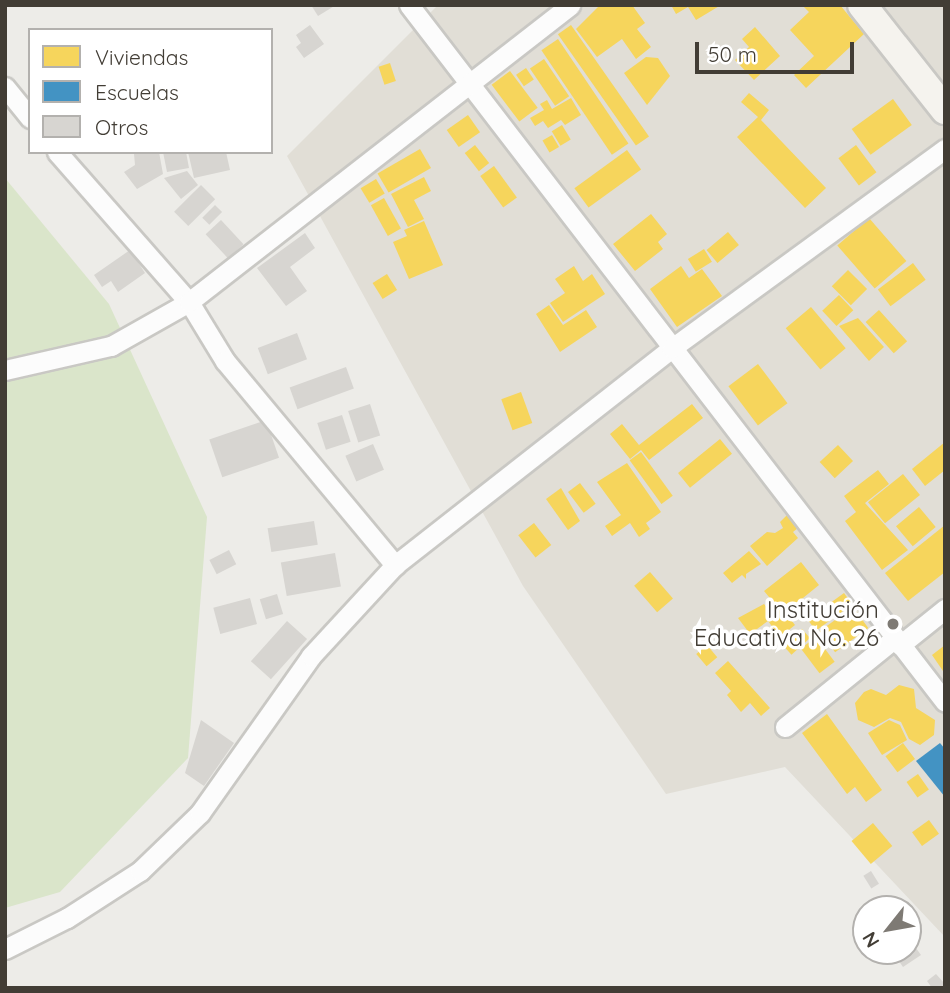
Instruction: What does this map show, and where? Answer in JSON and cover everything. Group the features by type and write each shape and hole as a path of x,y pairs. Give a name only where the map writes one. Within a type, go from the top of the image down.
{"street":[{"path":"408,5 467,86 945,702"},
{"path":"5,370 111,346 189,302 570,5"},
{"path":"862,5 945,110"},
{"path":"5,87 28,116"},
{"path":"5,949 67,918 140,871 200,813 311,656 395,565 672,348 945,149"},
{"path":"59,154 189,302 225,361 395,565"},
{"path":"785,727 897,641 945,609"}],"shaded area":[{"path":"438,5 945,5 945,937 922,913 922,895 905,895 785,767 666,794 523,586 287,156"}],"green space":[{"path":"5,178 109,304 207,517 188,758 60,892 5,908"}],"building: Viviendas":[{"path":"600,5 632,5 645,23 637,29 651,47 636,59 622,39 597,57 576,29"},
{"path":"671,5 721,5 696,20 688,7 676,14"},
{"path":"802,5 840,5 864,34 806,88 794,75 814,56 790,30 809,12"},
{"path":"571,25 649,136 636,146 558,34"},
{"path":"755,27 780,56 754,80 735,60 749,47 742,39"},
{"path":"558,39 628,143 612,155 541,50"},
{"path":"646,57 658,58 670,76 647,105 624,73"},
{"path":"544,59 569,96 555,106 530,69"},
{"path":"390,63 396,81 384,85 379,67"},
{"path":"526,68 534,80 524,86 516,75"},
{"path":"510,71 538,108 519,122 492,85"},
{"path":"749,93 769,110 761,120 826,188 805,208 737,137 758,117 741,102"},
{"path":"571,98 581,115 565,125 561,120 548,128 543,121 535,126 530,118 544,110 540,104 547,100 552,109"},
{"path":"893,99 912,125 871,155 852,129"},
{"path":"468,115 480,132 459,147 447,130"},
{"path":"562,125 571,140 560,146 552,131"},
{"path":"552,135 559,147 549,153 542,141"},
{"path":"475,145 489,163 479,171 465,153"},
{"path":"856,145 876,172 859,185 838,158"},
{"path":"420,149 431,168 389,193 378,174"},
{"path":"627,150 641,169 589,208 574,188"},
{"path":"494,166 517,198 503,208 480,176"},
{"path":"424,177 431,191 414,200 424,219 408,227 391,194"},
{"path":"376,179 385,194 369,203 361,188"},
{"path":"384,198 401,229 388,236 371,205"},
{"path":"651,214 667,234 658,242 663,249 635,271 613,244"},
{"path":"869,218 906,261 875,289 837,246"},
{"path":"424,221 443,265 409,279 393,242 407,236 404,230"},
{"path":"728,232 739,245 717,263 707,250"},
{"path":"704,249 712,262 696,272 688,259"},
{"path":"913,263 926,280 890,306 878,289"},
{"path":"574,266 583,281 592,274 605,294 563,322 550,303 565,293 555,279"},
{"path":"681,266 689,278 702,269 722,296 677,327 650,289"},
{"path":"848,270 867,289 851,305 832,286"},
{"path":"387,274 397,290 383,299 373,283"},
{"path":"839,295 853,310 837,326 822,311"},
{"path":"549,305 563,325 586,310 597,327 560,352 536,314"},
{"path":"811,307 846,348 820,370 786,328"},
{"path":"879,310 907,341 894,353 866,322"},
{"path":"858,318 884,347 869,361 839,326"},
{"path":"758,364 787,403 758,425 728,386"},
{"path":"521,392 532,423 513,430 501,399"},
{"path":"692,404 703,418 649,460 641,450 630,459 610,434 622,424 639,445"},
{"path":"720,439 732,454 690,488 678,473"},
{"path":"945,442 945,470 925,486 912,469"},
{"path":"838,445 853,461 835,478 820,462"},
{"path":"641,452 673,496 661,504 630,460"},
{"path":"627,463 661,512 646,523 650,529 639,537 630,523 612,536 605,526 621,515 597,482"},
{"path":"878,470 889,484 865,503 908,550 882,570 845,521 856,512 844,496"},
{"path":"903,474 920,495 885,523 868,502"},
{"path":"580,483 596,504 584,513 568,492"},
{"path":"561,488 580,521 568,530 546,499"},
{"path":"919,507 936,527 913,546 896,526"},
{"path":"787,515 798,528 793,532 798,538 767,566 750,546 767,532 775,533 783,528 780,522"},
{"path":"534,523 551,545 535,557 518,535"},
{"path":"945,525 945,572 908,601 885,573"},
{"path":"749,551 761,564 746,574 746,579 742,575 732,583 723,573"},
{"path":"801,562 819,585 787,611 781,607 795,625 780,637 768,621 750,634 738,618 764,604 772,614 779,609 764,591"},
{"path":"650,572 673,598 657,612 634,586"},
{"path":"844,593 852,604 816,631 808,619"},
{"path":"853,607 868,628 835,652 820,631"},
{"path":"802,629 810,638 791,655 783,646"},
{"path":"816,637 835,662 819,673 801,648"},
{"path":"707,645 717,657 707,666 696,654"},
{"path":"945,645 945,669 943,671 932,655"},
{"path":"728,661 770,708 761,716 750,703 741,712 727,695 731,691 715,673"},
{"path":"899,685 914,689 916,708 935,720 934,735 920,745 909,739 901,722 890,718 874,727 858,720 855,703 864,692 871,689 886,695"},
{"path":"827,714 882,790 866,802 855,787 847,794 802,733"},
{"path":"889,720 900,725 907,740 882,755 868,733"},
{"path":"903,743 915,759 897,772 885,756"},
{"path":"918,774 929,790 917,798 907,782"},
{"path":"929,820 939,834 922,846 912,832"},
{"path":"873,823 892,846 871,864 852,841"}],"building: Escuelas":[{"path":"940,743 945,749 945,797 916,761"}],"building: Otros":[{"path":"311,5 336,5 318,16"},
{"path":"310,25 324,44 304,58 296,47 301,43 296,35"},
{"path":"134,154 159,154 163,174 137,189 124,172 135,165"},
{"path":"163,154 186,154 189,168 167,172"},
{"path":"188,154 226,154 230,170 194,178"},
{"path":"187,171 198,185 181,199 164,178"},
{"path":"201,185 215,199 188,226 174,212"},
{"path":"215,205 222,212 209,225 202,218"},
{"path":"221,220 244,244 228,258 206,234"},
{"path":"305,233 315,248 290,267 307,291 286,306 257,268"},
{"path":"130,250 145,273 118,292 111,281 102,287 94,275"},
{"path":"297,333 307,359 268,374 258,348"},
{"path":"346,367 354,389 297,409 290,388"},
{"path":"370,404 380,435 358,442 348,411"},
{"path":"342,415 351,442 326,450 317,423"},
{"path":"266,420 279,458 222,477 209,440"},
{"path":"373,444 384,470 356,481 345,456"},
{"path":"314,521 318,545 271,552 268,528"},
{"path":"229,550 236,564 217,574 209,560"},
{"path":"335,553 341,586 287,596 281,563"},
{"path":"277,594 283,614 266,619 260,599"},
{"path":"250,598 257,624 220,634 213,608"},
{"path":"287,621 307,639 271,679 251,661"},
{"path":"201,720 234,743 204,786 185,773"},
{"path":"871,871 879,884 871,888 863,876"},
{"path":"936,974 945,984 945,988 932,988 927,981"}],"place":[{"name":"Institución Educativa No. 26","path":"893,624"}]}
